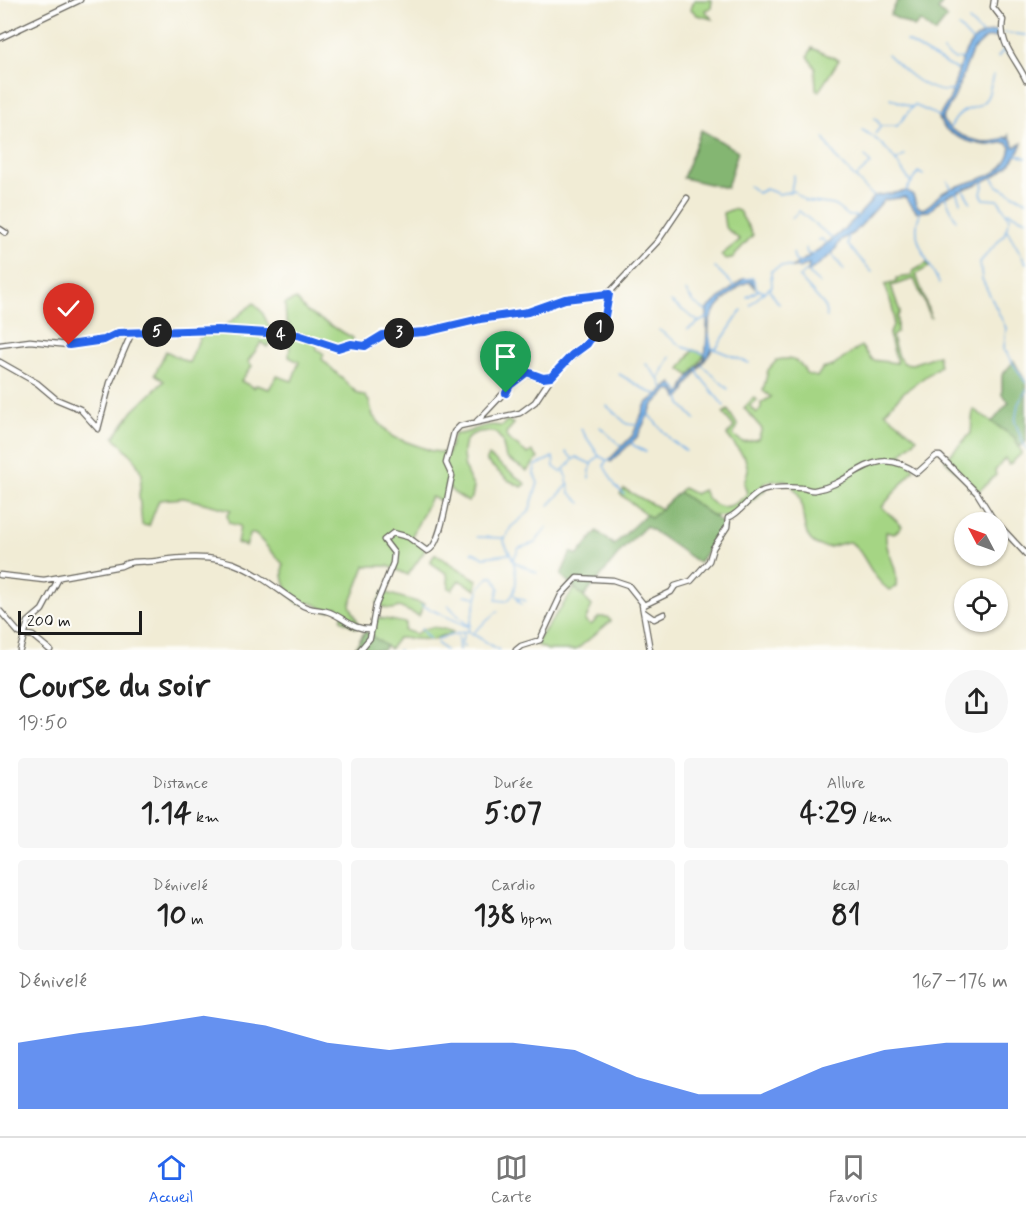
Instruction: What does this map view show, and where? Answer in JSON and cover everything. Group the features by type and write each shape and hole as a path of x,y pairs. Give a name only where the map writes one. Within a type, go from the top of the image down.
{"street":[{"path":"0,38 80,0"},
{"path":"994,0 993,7 1003,20 1000,30 1007,49 1026,80"},
{"path":"360,650 370,638 376,605 394,558 384,540 393,533 408,537 423,550 433,549 446,514 445,501 452,476 446,463 454,433 460,426 520,413 535,402 551,377 591,340 605,316 609,294 618,281 658,241 687,198"},
{"path":"0,229 6,233"},
{"path":"0,345 30,341 69,345 132,332 218,330 295,335 338,348 351,344 370,345 383,335 425,332 480,319 528,312 565,299 609,294"},
{"path":"0,362 37,383 56,399 80,409 99,429 110,383 132,332"},
{"path":"476,422 503,396 510,385 525,374 543,378 551,377"},
{"path":"642,608 671,592 674,587 687,584 697,576 712,556 713,548 727,527 728,518 740,513 760,492 802,488 816,490 870,464 899,463 917,473 936,456 940,456 976,493 989,512"},
{"path":"1008,535 1026,554"},
{"path":"0,574 35,579 60,578 86,570 121,566 129,561 153,562 183,556 197,560 219,559 242,566 299,604 327,611 356,628 372,629"},
{"path":"20,650 28,622 42,610 60,578"},
{"path":"516,650 540,640 561,595 577,578 613,580 628,585 642,608 652,619 664,614"},
{"path":"642,608 650,650"},
{"path":"0,611 14,629 23,635 40,640 50,650"}],"green space":[{"path":"694,0 712,0 711,8 705,10 712,19 697,15 691,9"},
{"path":"898,0 944,0 938,10 947,18 935,33 920,21 914,27 890,15"},
{"path":"812,48 839,60 819,91 816,89 815,68 808,56"},
{"path":"701,130 738,151 727,188 683,178"},
{"path":"733,209 739,211 753,235 732,258 725,259 721,255 740,240 725,227 723,213"},
{"path":"927,263 929,267 916,274 931,318 914,279 891,286 900,312 897,317 897,332 892,337 898,357 904,363 912,364 938,355 940,366 904,392 885,412 917,438 901,454 914,469 882,507 902,526 894,534 886,532 887,546 895,571 896,587 889,590 882,584 850,542 827,547 812,541 805,529 800,498 796,490 785,480 765,482 762,486 765,490 732,517 713,516 679,492 683,488 695,494 703,490 712,503 723,507 735,503 747,494 744,483 748,470 745,458 727,435 734,427 723,413 728,410 738,426 733,435 743,442 758,439 762,429 744,408 754,397 757,400 750,406 757,413 761,408 761,403 771,397 763,391 768,370 777,360 795,361 802,366 806,374 817,377 822,369 833,366 861,346 872,360 897,363 889,335 892,329 893,310 885,285 896,282 897,278 912,276 913,271"},
{"path":"296,299 307,312 353,338 352,346 345,348 316,343 317,349 324,354 322,359 358,394 364,395 369,401 373,416 393,437 432,451 448,453 454,434 466,433 486,426 502,426 507,420 514,424 506,433 507,438 528,454 532,451 538,458 527,471 506,458 502,440 495,432 472,435 466,441 463,456 464,465 474,487 472,498 468,502 448,487 444,502 431,497 411,538 425,548 424,552 408,575 388,566 365,566 350,605 358,622 356,628 341,620 343,612 337,607 328,611 312,603 299,604 291,596 286,586 283,564 256,535 251,533 246,546 237,543 240,526 229,523 227,515 231,510 184,498 159,500 149,526 142,525 139,495 142,474 133,457 114,437 133,411 164,381 155,374 166,351 189,363 202,332 219,331 254,303 262,312 274,336 267,347 262,342 248,361 252,366 241,381 254,388 256,385 269,389 277,376 292,381 299,362 289,357 291,328 286,320 285,304"},
{"path":"693,350 705,354 690,376 680,369"},
{"path":"1014,361 1026,383 1026,442 1019,447 1015,438 992,422 1009,402 1002,395 1002,375"},
{"path":"973,409 1015,438 1022,453 1009,465 1005,458 995,471 996,475 977,493 945,460 971,433"},
{"path":"489,456 526,484 522,487 508,480 486,461"},
{"path":"624,489 661,509 651,518 620,494"},
{"path":"679,492 725,525 699,563 646,526 621,551 584,597 561,575 571,552 578,555 597,531 614,545 646,514 651,518"},
{"path":"435,554 477,580 476,590 459,580 452,590 449,588 447,574 430,562"},
{"path":"575,588 592,606 585,621 591,625 599,617 607,617 611,621 576,650 548,650 535,644"},
{"path":"383,592 424,604 419,616 399,607 390,609 377,603"},
{"path":"374,617 406,623 404,630 416,634 434,627 453,632 451,635 443,635 433,640 398,638 390,649 371,636"},
{"path":"365,631 386,646 383,650 354,650"}],"water":[{"path":"999,31 999,37 986,38 972,51 954,98 942,119 953,130 970,139 989,142 1005,137 1008,139 1009,135 1015,147 1022,143 1009,165 989,179 943,198 929,211 917,212 905,197 884,200 855,232 841,240 832,254 808,272 809,264 799,268 792,267 837,236 875,196 907,191 913,195 917,206 922,209 944,192 985,177 1002,167 1011,147 1007,143 988,145 959,138 946,129 939,118 950,98 960,65 969,46 976,38 986,33"},
{"path":"743,279 753,279 754,287 750,282 743,284 720,304 711,316 709,340 712,350 686,387 685,392 678,398 673,391 668,390 653,405 637,437 611,462 609,460 633,435 646,404 672,383 678,394 682,392 688,379 705,357 707,309"}],"waterway":[{"path":"969,21 983,35"},
{"path":"959,27 973,42"},
{"path":"1004,33 1026,35"},
{"path":"999,36 1001,45 1009,56"},
{"path":"906,41 957,70"},
{"path":"998,57 1004,49"},
{"path":"943,51 955,60 963,58"},
{"path":"887,54 908,74 926,86 945,91 954,90"},
{"path":"950,128 960,114 982,104 989,94 993,76"},
{"path":"890,98 911,107"},
{"path":"875,134 881,126 897,126 914,105 941,117"},
{"path":"875,118 881,126"},
{"path":"862,130 877,140 895,160 911,183 906,191"},
{"path":"824,138 837,159 875,198"},
{"path":"1016,154 1026,158"},
{"path":"896,161 905,155"},
{"path":"856,177 871,164 865,156"},
{"path":"911,183 918,172 923,175"},
{"path":"791,191 794,175"},
{"path":"993,178 998,186 1026,201"},
{"path":"948,182 952,189"},
{"path":"984,182 981,194 984,199 998,200 1010,218 1004,235 980,262 982,279 1006,328 1004,349 1026,383"},
{"path":"749,186 758,193 766,189 779,194 794,191 805,201 834,205 848,216 857,216"},
{"path":"962,188 971,203"},
{"path":"956,191 960,202"},
{"path":"945,197 956,220"},
{"path":"792,218 799,211 832,238"},
{"path":"1008,212 1026,220"},
{"path":"920,213 917,223 918,240 939,283"},
{"path":"1007,230 1026,263"},
{"path":"848,236 848,245 872,272"},
{"path":"819,240 822,239 827,244"},
{"path":"806,248 807,254 815,254"},
{"path":"793,253 795,261 800,263"},
{"path":"832,254 844,270"},
{"path":"745,279 753,278 757,289 764,292 772,286 771,271 781,266 792,267"},
{"path":"715,267 735,287"},
{"path":"807,271 799,277 824,305 827,317"},
{"path":"810,271 810,275 820,284"},
{"path":"771,287 770,291 779,304"},
{"path":"747,297 759,290"},
{"path":"686,291 693,302 706,311"},
{"path":"750,305 764,292"},
{"path":"671,302 699,322 711,316"},
{"path":"715,350 742,310"},
{"path":"688,329 698,323"},
{"path":"659,330 683,347 705,354"},
{"path":"709,334 711,347"},
{"path":"712,348 749,363"},
{"path":"663,388 659,379 670,357"},
{"path":"646,364 659,379"},
{"path":"702,365 728,389"},
{"path":"697,368 699,375 724,406"},
{"path":"619,374 649,392 658,394"},
{"path":"674,385 682,394"},
{"path":"1026,390 1018,404 1015,422 1026,450"},
{"path":"679,397 681,404 695,419"},
{"path":"607,406 627,424 637,425"},
{"path":"648,414 671,440 686,451"},
{"path":"600,427 622,447"},
{"path":"581,429 599,456"},
{"path":"632,441 633,445 646,452"},
{"path":"566,452 572,458"},
{"path":"437,639 468,631 480,587 489,577 494,577 499,588 496,600 506,601 513,594 516,583 515,571 512,557 504,541 511,527 529,512 538,483 534,474 535,466 553,457 554,467 561,472 576,457 591,464 599,456 608,461 611,459"},
{"path":"606,461 604,466 616,487 624,494"},
{"path":"589,478 591,465"},
{"path":"565,471 570,493 581,503"},
{"path":"549,505 569,484"},
{"path":"513,560 519,548 535,543 547,527"},
{"path":"477,537 505,538"},
{"path":"472,552 484,557 509,554"},
{"path":"513,561 537,573"},
{"path":"465,595 475,597"},
{"path":"515,595 521,604"},
{"path":"517,601 519,598 526,601"},
{"path":"421,605 469,627"},
{"path":"448,605 466,624 471,625"},
{"path":"474,632 498,611"},
{"path":"421,629 430,640"},
{"path":"468,631 499,650"},
{"path":"464,634 461,644 464,647"},
{"path":"458,637 459,650"},
{"path":"437,643 445,650"}],"route":[{"path":"69,345 104,340 118,333 218,330 298,335 338,348 351,344 365,346 371,345 383,335 420,333 480,319 511,316 543,308 565,299 609,294 605,316 587,344 572,355 551,377 545,379 527,372 510,385 506,393"}]}
